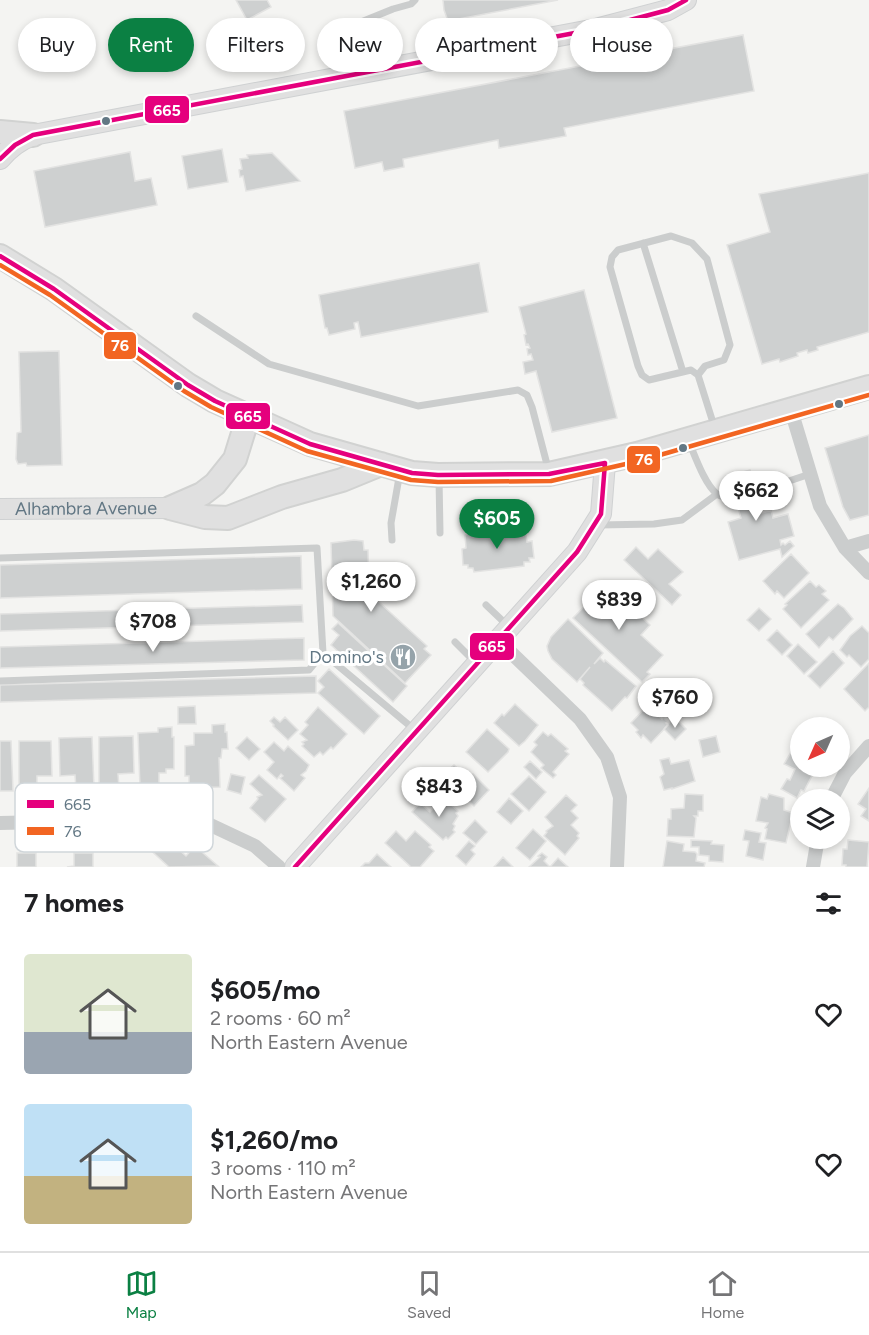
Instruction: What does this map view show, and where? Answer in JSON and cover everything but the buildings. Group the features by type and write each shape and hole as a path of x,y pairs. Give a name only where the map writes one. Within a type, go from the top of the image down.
{"main road":[{"path":"0,159 8,149 33,135 596,29 668,10 686,0"},
{"path":"0,132 33,135"},
{"path":"0,256 54,289 188,385 215,401 310,444 412,473 438,475 549,474 605,463 869,387"},
{"path":"170,508 202,494 215,484 235,459 248,417"},
{"path":"295,867 577,552 601,514 605,463"},
{"path":"170,508 205,517 228,518 282,497 391,467"},
{"name":"Alhambra Avenue","path":"0,509 170,508"}],"street":[{"path":"791,410 820,506 845,548 869,573"},
{"path":"845,548 869,541"},
{"path":"505,635 580,719 608,757 620,797 618,867"},
{"path":"836,789 844,772 869,746"},
{"path":"0,823 15,823"},
{"path":"213,826 255,846 279,867"},
{"path":"813,867 816,849"}],"lane":[{"path":"338,78 361,21 411,4 415,0"},
{"path":"698,375 705,366 724,360 730,345 706,259 692,243 671,236 618,250 612,257 610,267 642,375 649,380 691,370 698,375 716,431"},
{"path":"643,243 683,372"},
{"path":"196,316 270,364 418,406 518,390 527,395 532,407 549,474"},
{"path":"687,439 708,482 717,494 735,497"},
{"path":"391,467 392,540"},
{"path":"756,492 810,474"},
{"path":"438,475 440,533"},
{"path":"596,525 654,524 682,520 717,494"},
{"path":"0,558 317,548 323,653 309,670 0,681"},
{"path":"486,605 505,635"},
{"path":"455,642 478,665"},
{"path":"323,653 417,732"}],"transit line":[{"name":"665","path":"0,159 15,145 33,135 596,29 668,10 686,0"},
{"name":"665","path":"0,256 54,289 188,385 215,401 310,444 412,473 438,475 549,474 605,463 601,514 577,552 295,867"},
{"name":"76","path":"0,265 50,295 184,391 211,407 307,451 411,480 438,482 551,481 639,461 869,395"}],"place":[{"name":"Domino's","path":"403,657"}]}
